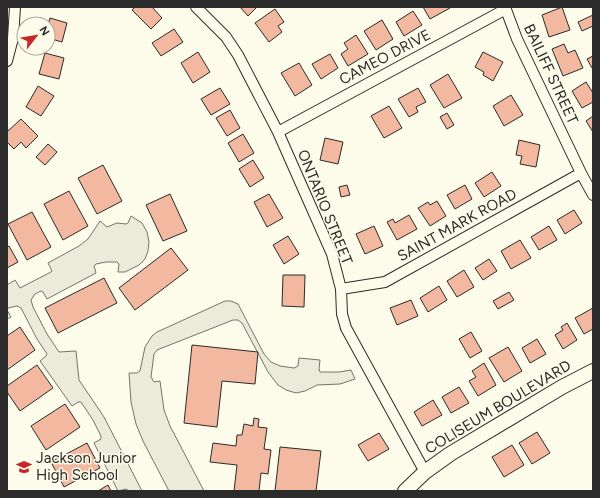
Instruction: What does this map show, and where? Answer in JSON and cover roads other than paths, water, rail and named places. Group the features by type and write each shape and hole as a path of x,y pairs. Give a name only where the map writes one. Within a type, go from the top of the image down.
{"main road":[{"name":"COLISEUM BOULEVARD","path":"405,491 425,472 456,450 562,387 593,371"}],"street":[{"path":"7,61 13,38 15,7"},
{"name":"ONTARIO STREET","path":"196,7 226,37 238,55 278,132 332,254 341,289 342,314 346,328 425,472"},
{"name":"CAMEO DRIVE","path":"278,132 506,8"},
{"name":"BAILIFF STREET","path":"506,8 517,39 581,174 593,194"},
{"name":"SAINT MARK ROAD","path":"341,289 385,282 581,174"}],"place":[{"name":"Jackson Junior High School","path":"24,467"}]}
